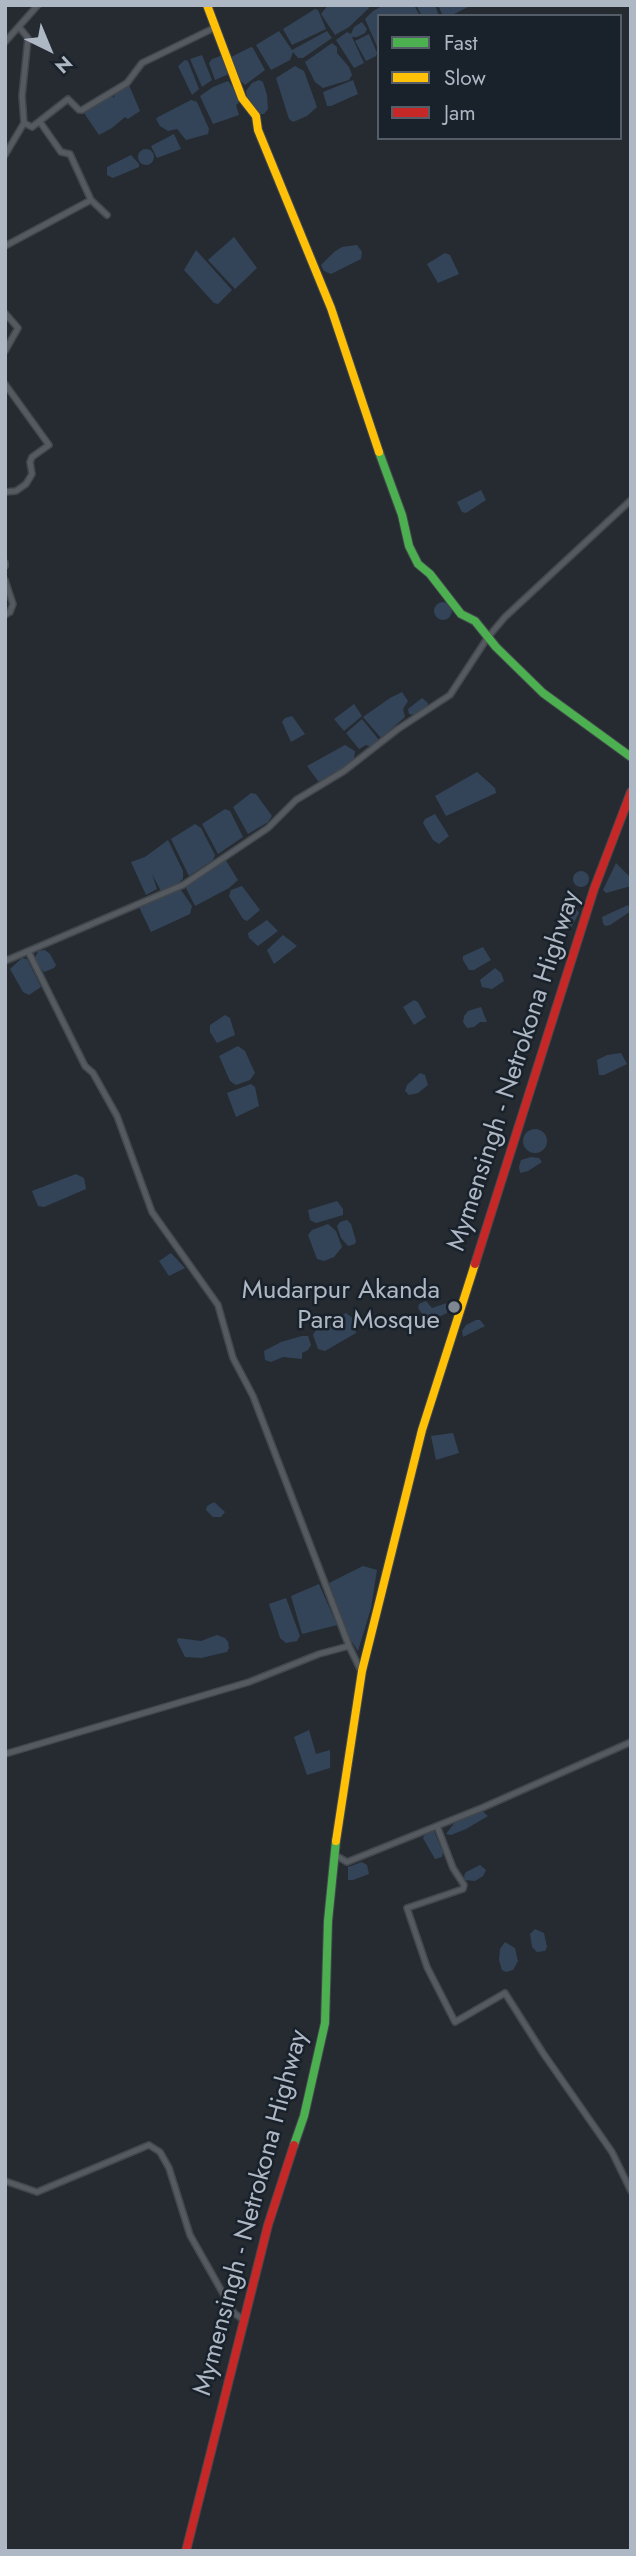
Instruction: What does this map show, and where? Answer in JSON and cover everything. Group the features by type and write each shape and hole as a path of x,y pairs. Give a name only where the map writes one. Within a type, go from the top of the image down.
{"main road":[{"path":"207,5 242,98 256,116 258,130 331,308 402,515 409,546 418,564 461,614 475,621 543,693 631,757"},
{"name":"Mymensingh - Netrokona Highway","path":"186,2551 268,2225 304,2116 324,2023 334,1854 362,1671 422,1430 594,889 631,792"}],"street":[{"path":"5,42 38,5"},
{"path":"5,155 24,124 22,96 28,38 19,27"},
{"path":"24,124 32,127 68,99 82,110 127,83 142,63 216,27"},
{"path":"40,122 61,152 70,155 91,200 107,215"},
{"path":"5,246 91,200"},
{"path":"5,313 18,328 5,351"},
{"path":"5,384 50,445 32,457 32,474 26,484 16,491 5,492"},
{"path":"5,961 183,885 268,828 296,800 344,771 398,729 450,695 488,637 505,617 631,500"},
{"path":"5,580 13,604 10,612 5,615"},
{"path":"28,951 85,1066 93,1073 117,1116 152,1212 218,1305 233,1357 253,1396 349,1646 362,1671"},
{"path":"5,1754 249,1682 318,1654 349,1646"},
{"path":"334,1854 347,1862 631,1742"},
{"path":"437,1826 453,1868 464,1885 463,1889 407,1908 427,1966 455,2022 505,1993 612,2152 631,2191"},
{"path":"5,2181 37,2192 149,2145 160,2152 169,2168 190,2235 233,2313 245,2321"}],"water":[{"path":"328,5 367,5 369,8 349,27 335,35 321,14"},
{"path":"384,5 414,5 419,14 377,14 377,46 365,19"},
{"path":"416,5 435,5 438,14 421,14"},
{"path":"438,5 472,5 454,14 442,14"},
{"path":"315,9 318,10 326,29 292,45 283,29"},
{"path":"362,22 367,29 365,33 352,37 364,63 354,68 336,40 347,32 351,34 354,27"},
{"path":"279,31 292,50 327,31 332,38 303,58 298,58 293,52 290,60 271,70 256,45"},
{"path":"369,34 377,53 366,61 355,41"},
{"path":"332,43 337,47 337,53 352,75 349,80 323,88 315,82 305,62"},
{"path":"251,47 265,70 245,85 240,80 231,57"},
{"path":"202,55 212,80 202,87 190,59"},
{"path":"223,55 231,73 215,80 209,63"},
{"path":"185,60 188,61 199,89 192,95 178,66"},
{"path":"295,66 304,71 317,107 307,116 293,122 289,119 276,78"},
{"path":"259,80 263,82 267,95 268,109 264,114 259,114 247,99 246,91 252,83"},
{"path":"353,80 358,94 327,106 323,92"},
{"path":"228,81 240,97 241,101 236,105 239,115 213,124 200,96"},
{"path":"129,85 140,111 128,119 125,117 99,135 84,113 111,95 114,98 115,93"},
{"path":"191,100 197,102 209,129 208,134 186,140 177,129 168,131 160,126 156,119 158,117"},
{"path":"174,134 181,149 157,158 151,146"},
{"path":"143,149 149,149 154,157 152,163 143,165 138,160 138,154"},
{"path":"131,155 139,167 113,178 107,175 107,167"},
{"path":"234,237 257,268 235,289 208,260"},
{"path":"357,245 362,252 361,259 331,274 324,271 321,265 334,252 342,247"},
{"path":"196,250 232,290 218,304 214,303 184,270"},
{"path":"445,253 450,255 459,274 438,283 427,264"},
{"path":"481,490 486,500 466,513 462,512 457,502"},
{"path":"439,602 447,602 452,611 450,618 439,620 434,615 434,607"},
{"path":"402,692 408,701 403,709 405,717 381,738 363,717"},
{"path":"422,698 428,703 427,708 415,715 409,714 408,709"},
{"path":"354,704 362,716 344,731 334,719"},
{"path":"292,716 305,734 291,742 282,722"},
{"path":"362,719 379,740 372,747 366,745 359,749 346,733"},
{"path":"345,745 355,751 354,760 323,781 318,781 307,766"},
{"path":"477,772 495,788 496,793 446,816 435,796"},
{"path":"251,793 256,794 272,816 268,822 248,834 233,807"},
{"path":"225,809 230,811 243,837 218,854 202,824"},
{"path":"435,814 449,836 439,844 433,840 423,823"},
{"path":"195,824 201,828 215,855 213,860 189,876 171,839"},
{"path":"168,840 183,871 183,879 161,891 152,874 157,889 146,895 131,862 145,857"},
{"path":"225,859 238,880 229,888 195,906 185,886"},
{"path":"616,863 631,878 631,886 606,893 603,890"},
{"path":"581,871 589,879 581,887 573,879"},
{"path":"242,886 260,910 247,921 229,896 231,890"},
{"path":"181,890 192,906 190,914 151,932 139,907 143,903"},
{"path":"628,905 631,911 605,926 602,917"},
{"path":"575,907 579,913 571,928 565,914"},
{"path":"267,920 278,931 258,946 249,938 248,933"},
{"path":"283,935 297,946 274,964 267,950"},
{"path":"483,947 491,960 469,970 463,956"},
{"path":"45,950 56,965 44,972 35,958 38,951"},
{"path":"22,958 27,959 41,987 29,995 23,992 10,969"},
{"path":"495,968 504,981 492,989 482,987 480,980"},
{"path":"414,1000 418,1002 426,1017 414,1025 403,1007"},
{"path":"481,1007 487,1022 467,1028 463,1022 464,1016 468,1011"},
{"path":"225,1015 230,1018 235,1035 217,1043 210,1032 210,1025"},
{"path":"238,1046 245,1051 255,1073 250,1080 236,1085 230,1081 219,1056"},
{"path":"621,1053 627,1064 599,1075 597,1060"},
{"path":"420,1073 425,1075 428,1085 418,1093 409,1095 405,1091 407,1085"},
{"path":"251,1084 255,1087 259,1106 236,1117 227,1093"},
{"path":"535,1129 546,1136 547,1141 540,1152 535,1153 524,1146 523,1141 530,1130"},
{"path":"539,1158 542,1162 520,1173 521,1160"},
{"path":"76,1174 84,1178 86,1189 44,1207 38,1206 32,1191"},
{"path":"337,1201 343,1209 343,1215 316,1223 310,1220 308,1210"},
{"path":"347,1220 351,1224 356,1241 348,1246 341,1238 337,1226"},
{"path":"328,1224 336,1231 342,1247 334,1257 324,1261 317,1259 308,1235 312,1230"},
{"path":"171,1253 185,1268 169,1276 159,1261"},
{"path":"426,1301 432,1308 447,1303 447,1313 428,1322 418,1308 419,1304"},
{"path":"346,1313 354,1319 356,1333 325,1351 318,1349 313,1335 315,1331"},
{"path":"480,1320 485,1326 463,1337 462,1331 466,1325"},
{"path":"308,1336 311,1345 302,1353 302,1359 283,1357 271,1362 265,1360 264,1351 281,1342"},
{"path":"453,1433 459,1453 436,1460 431,1436"},
{"path":"214,1502 225,1512 221,1517 213,1517 206,1510 207,1506"},
{"path":"363,1566 377,1570 371,1608 358,1651 348,1636 329,1583"},
{"path":"319,1584 337,1625 302,1634 291,1596"},
{"path":"286,1598 300,1636 297,1641 286,1643 280,1638 269,1604"},
{"path":"217,1635 228,1642 227,1652 201,1658 185,1657 177,1641 178,1638 201,1641"},
{"path":"309,1730 316,1754 330,1750 330,1768 307,1775 294,1737"},
{"path":"482,1811 488,1816 466,1829 451,1835 446,1834 455,1822"},
{"path":"434,1831 443,1852 442,1857 435,1859 423,1838 426,1833"},
{"path":"362,1862 367,1865 369,1874 348,1880 348,1867"},
{"path":"480,1865 486,1870 483,1876 475,1881 465,1880 466,1872"},
{"path":"535,1929 544,1933 547,1947 545,1951 537,1952 532,1947 530,1934"},
{"path":"505,1942 515,1948 518,1961 513,1970 506,1972 502,1970 499,1960 500,1949"}],"traffic: fast":[{"path":"379,452 402,515 409,546 418,564 430,574 461,614 475,621 496,647 543,693 631,757"},
{"path":"294,2145 304,2116 325,2023 328,1921 336,1841"}],"traffic: slow":[{"path":"207,5 242,98 256,116 258,130 331,308 379,452"},
{"path":"336,1841 362,1671 422,1430 475,1264"}],"traffic: jam":[{"path":"475,1264 594,889 631,792"},
{"path":"186,2551 268,2225 294,2145"}],"place":[{"name":"Mudarpur Akanda Para Mosque","path":"454,1307"}]}
